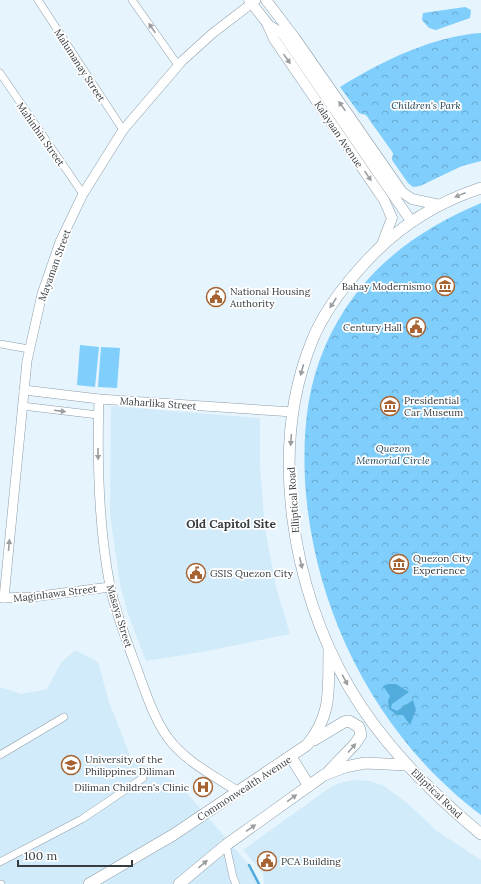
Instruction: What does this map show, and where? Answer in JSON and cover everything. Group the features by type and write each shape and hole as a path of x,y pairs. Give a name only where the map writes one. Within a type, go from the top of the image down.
{"main road":[{"name":"Kalayaan Avenue","path":"266,0 295,38 398,195 411,221"},
{"name":"Kalayaan Avenue","path":"252,1 268,25 274,39 339,132 387,205 392,218 380,247"},
{"name":"Kalayaan Avenue","path":"280,20 282,33"},
{"name":"Kalayaan Avenue","path":"268,25 282,33 398,195"},
{"name":"Elliptical Road","path":"481,188 440,205 411,221 380,247 347,284 319,326 302,369 290,445 290,481 295,530 306,586 329,645 358,703 388,744 407,765 481,834"},
{"path":"398,195 440,205"},
{"name":"Commonwealth Avenue","path":"89,884 173,835 307,745 317,733 325,715 328,697 329,645"},
{"path":"179,884 226,845 324,775 356,744 361,735 359,727 355,723 344,722 307,745"},
{"path":"291,757 309,786"},
{"path":"324,775 345,767 365,763 407,765"}],"street":[{"name":"Malumanay Street","path":"38,0 123,130"},
{"path":"132,0 178,66"},
{"name":"Mayaman Street","path":"2,598 29,349 42,294 53,261 83,194 123,130 178,66 213,33 252,1"},
{"name":"Mahinhin Street","path":"0,73 83,194"},
{"path":"0,344 29,349"},
{"name":"Maharlika Street","path":"24,390 99,399 294,412"},
{"name":"Masaya Street","path":"99,399 100,505 110,587 120,621 153,714 168,738 183,754 237,791"},
{"path":"22,406 98,415"},
{"name":"Maginhawa Street","path":"2,598 32,597 110,587"},
{"path":"0,755 64,718"},
{"path":"0,862 82,819 143,778"},
{"path":"226,845 230,866 236,884"}],"shaded area":[{"name":"GSIS Quezon City","path":"111,406 260,418 260,466 265,529 276,587 290,634 202,652 146,661 128,614 120,585 110,514"},
{"name":"University of the Philippines Diliman","path":"75,650 98,662 109,702 131,758 180,785 249,865 259,884 0,884 0,687 21,694 47,689 61,663"},
{"path":"388,684 396,684 409,692 392,704 391,708 397,711 413,700 416,710 410,725 403,715 397,715 389,709 388,701 390,696 383,686"},
{"path":"354,780 370,781 384,786 406,802 437,831 481,860 481,884 264,884 263,873 243,850 328,789 339,783"}],"green space":[{"path":"465,7 471,10 470,18 436,30 429,28 422,20 423,13"},
{"name":"Children's Park","path":"481,33 481,161 462,166 420,186 413,187 408,183 392,160 393,153 366,115 359,113 340,87 372,68 426,45 444,39"},
{"name":"Quezon Memorial Circle","path":"481,203 481,815 444,784 411,748 382,709 357,668 337,623 321,577 311,529 305,481 305,431 313,381 318,365 337,323 352,300 369,279 408,243 431,228"},
{"path":"80,345 99,347 95,387 77,385"},
{"path":"101,347 120,348 117,388 98,387"}],"waterway":[{"path":"249,865 259,884"}],"place":[{"name":"Bahay Modernismo","path":"445,286"},
{"name":"National Housing Authority","path":"216,297"},
{"name":"Century Hall","path":"416,327"},
{"name":"Presidential Car Museum","path":"390,406"},
{"name":"Quezon City Experience","path":"399,564"},
{"name":"GSIS Quezon City","path":"196,573"},
{"name":"University of the Philippines Diliman","path":"71,765"},
{"name":"Diliman Children's Clinic","path":"203,787"},
{"name":"PCA Building","path":"267,861"}],"district":[{"name":"Old Capitol Site","path":"231,524"}]}
